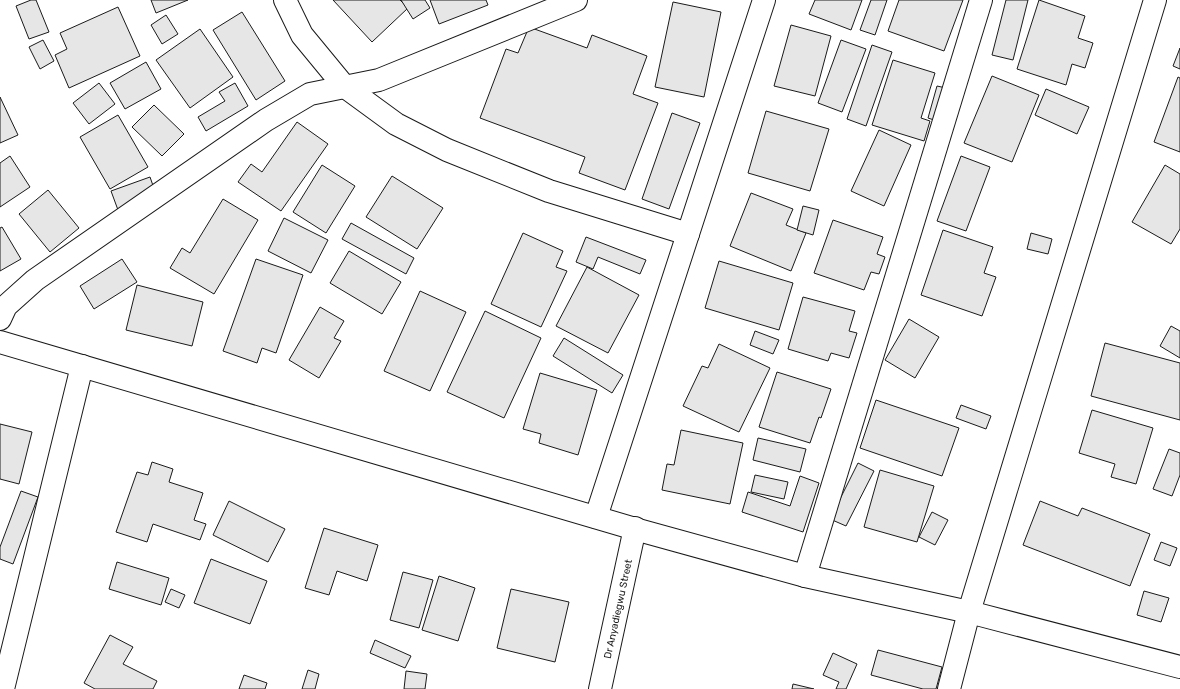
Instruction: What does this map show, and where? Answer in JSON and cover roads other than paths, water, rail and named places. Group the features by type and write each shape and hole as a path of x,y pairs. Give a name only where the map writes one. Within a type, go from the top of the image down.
{"street":[{"path":"285,0 302,35 344,86 396,124 447,150 549,191 688,234"},
{"path":"0,319 6,306 35,280 266,120 310,94 379,80 576,0"},
{"path":"596,517 764,0"},
{"path":"805,576 981,0"},
{"path":"949,689 969,612 1155,0"},
{"path":"0,342 596,517 805,576 969,612 1180,666"},
{"path":"3,689 82,366"},
{"name":"Dr Anyadiegwu Street","path":"600,689 635,528"}]}
